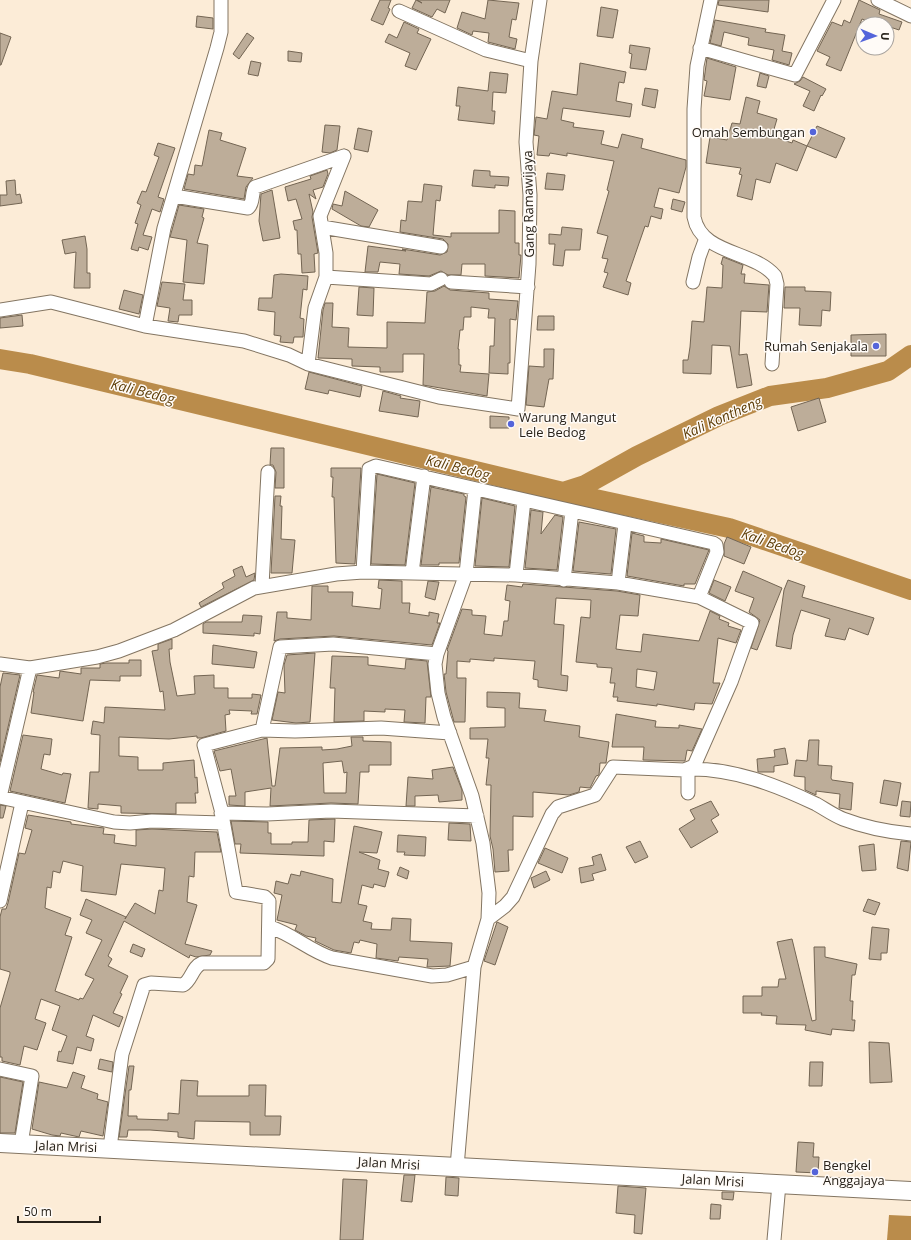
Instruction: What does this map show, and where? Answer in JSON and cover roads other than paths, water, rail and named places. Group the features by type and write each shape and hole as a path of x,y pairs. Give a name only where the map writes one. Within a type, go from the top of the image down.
{"street":[{"path":"146,326 159,249 218,48 221,32 222,0"},
{"name":"Gang Ramawijaya","path":"308,364 439,397 518,409 528,287 530,209 526,142 531,61 540,0"},
{"path":"711,0 700,48 694,109 694,217 698,230 713,244 745,257 772,272 777,280 772,364"},
{"path":"700,48 795,76 834,0"},
{"path":"878,0 911,16"},
{"path":"399,10 486,50 531,61"},
{"path":"0,310 51,302 146,326 244,341 289,355 308,364 315,308 326,277 326,253 320,216 344,156 255,187 252,191 252,204 248,208 174,196"},
{"path":"322,227 441,247"},
{"path":"694,282 699,257 706,238"},
{"path":"326,277 430,284 446,281 528,287"},
{"path":"363,572 369,470 376,466 424,476 475,490 713,543 716,545 717,552 699,597"},
{"path":"262,586 268,472"},
{"path":"412,573 424,476"},
{"path":"457,1167 474,967 488,919 488,869 477,816 463,767 450,733 438,693 435,664 437,654 466,574 475,490"},
{"path":"516,575 524,500"},
{"path":"564,580 572,511"},
{"path":"618,583 625,524"},
{"path":"0,664 30,668 70,663 119,651 174,630 254,588 336,574 363,572 516,575 564,580 618,583 699,597 752,623 732,682 694,766 688,769"},
{"path":"262,730 280,647 333,644 437,654"},
{"path":"30,668 0,797 22,803 130,824 152,821 330,811 477,816"},
{"path":"110,1148 122,1054 144,985 151,983 185,984 196,966 202,963 267,962 270,904 267,898 236,892 222,818 204,745 262,730 381,728 450,733"},
{"path":"488,919 505,906 513,897 552,814 558,807 595,795 614,767 712,769 768,783 817,805 842,819 864,826 911,834"},
{"path":"688,769 688,793"},
{"path":"1,896 22,803"},
{"path":"270,927 281,931 320,954 332,958 432,976 447,975 474,967"},
{"path":"0,1069 32,1076 21,1144"},
{"name":"Jalan Mrisi","path":"0,1143 911,1190"},
{"path":"774,1240 779,1184"}],"waterway":[{"name":"Kali Kontheng","path":"563,492 585,485 637,456 719,416 770,396 827,388 888,371 911,355"},
{"name":"Kali Bedog","path":"0,359 30,364 563,492 729,528 911,590"}],"place":[{"name":"Omah Sembungan","path":"813,132"},
{"name":"Rumah Senjakala","path":"876,346"},
{"name":"Warung Mangut Lele Bedog","path":"511,424"},
{"name":"Bengkel Anggajaya","path":"815,1172"}]}
